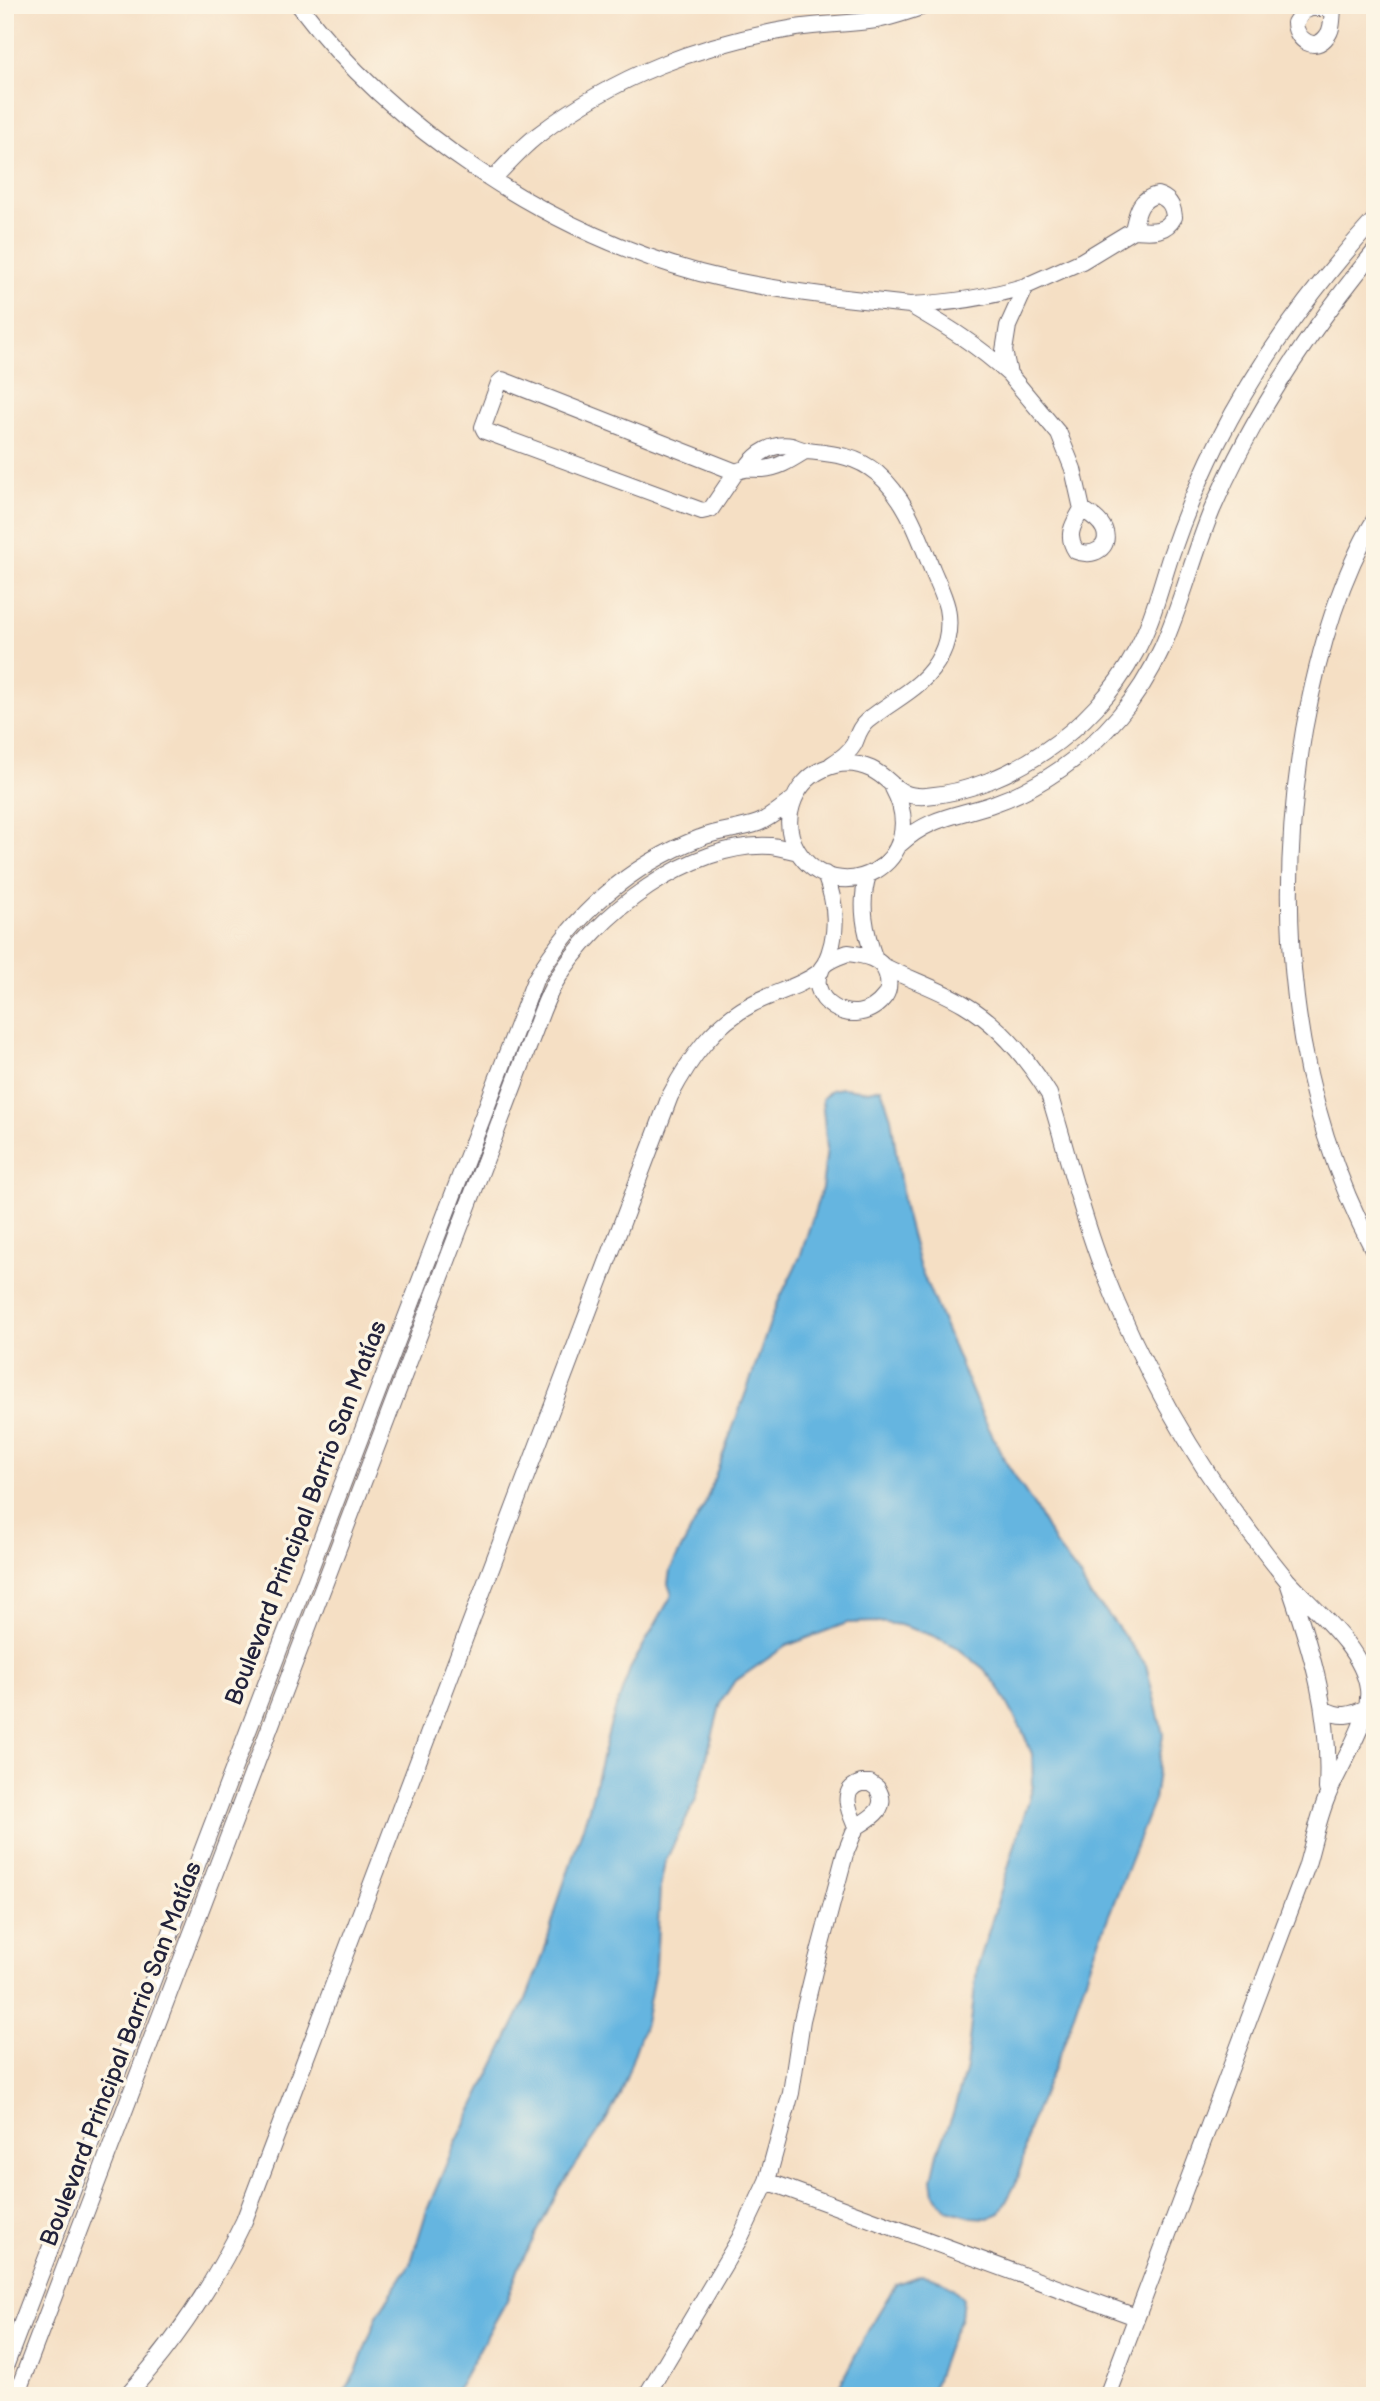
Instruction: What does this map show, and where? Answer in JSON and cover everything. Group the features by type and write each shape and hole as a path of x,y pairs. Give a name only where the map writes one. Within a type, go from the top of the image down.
{"street":[{"path":"299,5 335,50 375,91 462,159 543,209 649,257 701,273 806,292 910,305 957,302 1026,286 1082,261 1133,230"},
{"path":"493,179 538,135 601,94 665,61 748,37 799,28 877,20 927,5"},
{"path":"893,788 910,795 926,796 960,790 989,780 1046,750 1073,729 1106,696 1121,678 1136,652 1196,491 1218,442 1241,401 1323,278 1375,219"},
{"path":"741,470 711,509 702,511 485,431 483,427 499,383 505,381 741,470 764,469 784,464 805,451 825,451 863,464 889,485 911,516 947,608 948,635 945,647 929,674 906,695 867,721 860,728 847,753 808,779 794,799 789,826 798,852 809,865 839,878 869,875 887,862 914,831 930,822 992,804 1045,779 1087,748 1126,708 1162,651 1213,509 1261,415 1303,345 1337,297 1375,251"},
{"path":"1009,374 1004,351 1009,326 1026,286"},
{"path":"910,305 968,339 1009,374 1059,434 1073,469 1082,509"},
{"path":"1375,519 1351,566 1330,622 1311,695 1296,787 1290,849 1289,918 1293,985 1311,1082 1329,1148 1375,1253"},
{"path":"854,743 869,768"},
{"path":"829,766 843,764 869,768 883,776 900,801 904,815 900,844"},
{"name":"Boulevard Principal Barrio San Matías","path":"5,2367 535,979 566,933 597,901 638,870 684,844 711,833 758,823 794,799"},
{"name":"Boulevard Principal Barrio San Matías","path":"16,2396 542,1011 556,982 598,929 633,897 656,881 709,856 730,850 772,846 798,852"},
{"path":"825,874 835,910 836,932 818,986 829,1004"},
{"path":"869,875 864,887 864,920 888,980 888,992 877,1004"},
{"path":"126,2396 168,2349 188,2321 224,2263 244,2221 670,1096 694,1055 729,1018 753,1004 810,979 823,967 848,953 862,954 965,1005 992,1024 1017,1047 1034,1070 1049,1094 1101,1265 1146,1365 1195,1455 1222,1497 1288,1580 1343,1640 1360,1663 1368,1690 1366,1708 1355,1740 1327,1796 1306,1868 1107,2396"},
{"path":"791,989 851,1014 865,1012 905,989 925,985"},
{"path":"1288,1580 1315,1665 1325,1710 1329,1752 1327,1796"},
{"path":"1325,1710 1338,1717 1352,1715 1366,1708"},
{"path":"646,2396 740,2238 767,2180 791,2093 802,2020 817,1959 845,1854 856,1827"},
{"path":"767,2180 1136,2317"}],"water":[{"path":"842,1088 868,1091 881,1088 891,1117 904,1208 919,1265 977,1404 1005,1461 1055,1544 1079,1575 1090,1596 1107,1613 1146,1665 1163,1734 1154,1800 1096,1948 1062,2049 1028,2130 1015,2185 1000,2213 988,2218 972,2217 947,2210 934,2194 932,2179 938,2152 953,2114 966,2068 977,1969 1033,1786 1032,1754 999,1688 984,1669 955,1646 900,1625 878,1622 847,1623 786,1646 734,1682 721,1702 696,1799 665,1862 660,1887 656,1966 645,2023 620,2095 560,2188 520,2265 507,2300 453,2396 342,2396 356,2372 377,2316 411,2262 427,2210 451,2153 524,2004 543,1956 588,1812 611,1722 630,1669 672,1595 668,1584 670,1570 704,1506 775,1308 800,1257 822,1188 827,1148 822,1099 831,1090"},
{"path":"921,2275 945,2282 963,2299 961,2317 930,2396 834,2396 896,2284"}]}
